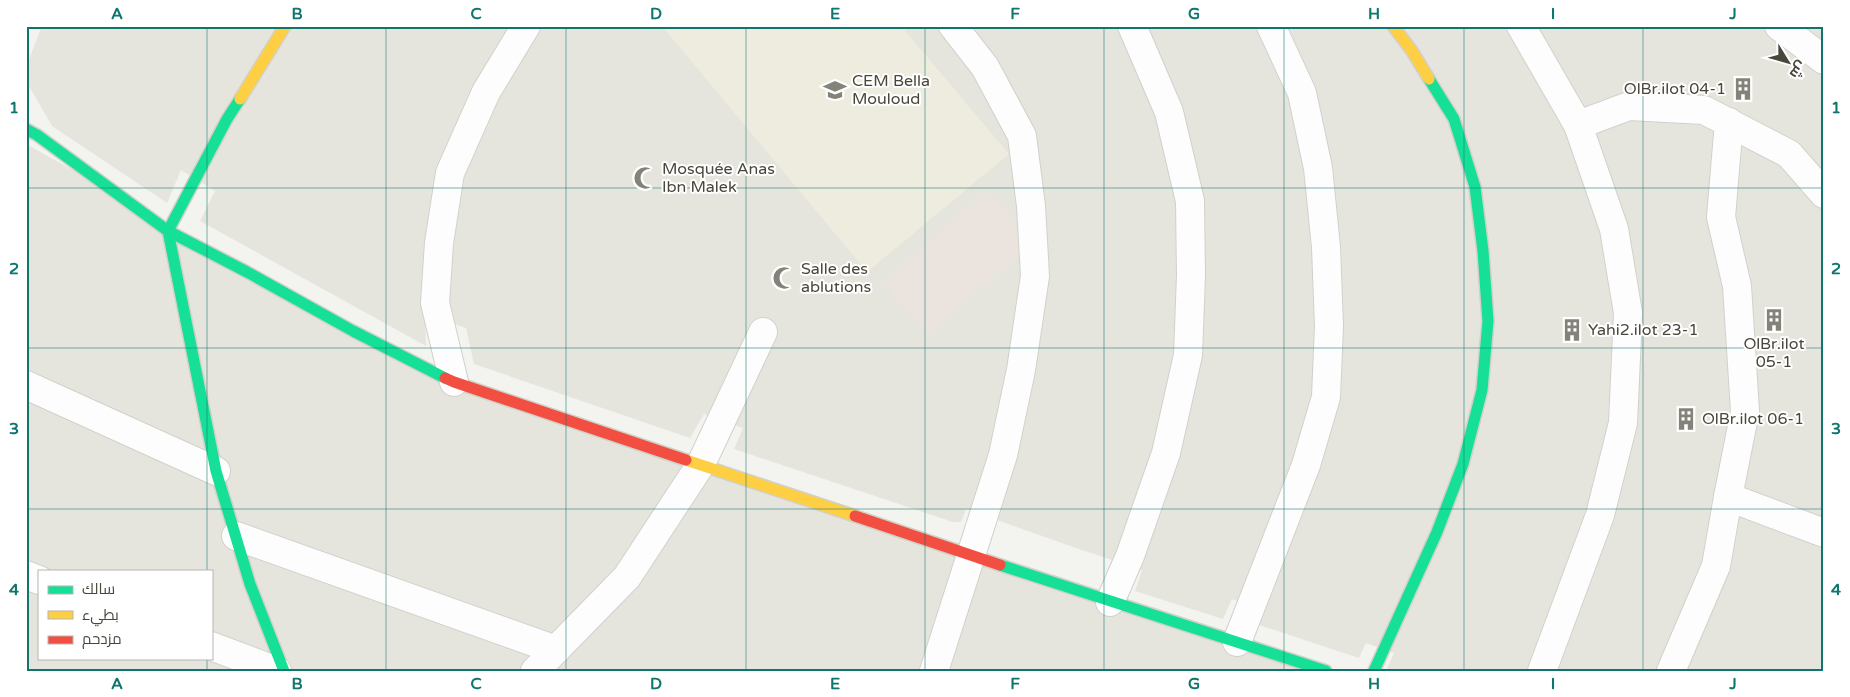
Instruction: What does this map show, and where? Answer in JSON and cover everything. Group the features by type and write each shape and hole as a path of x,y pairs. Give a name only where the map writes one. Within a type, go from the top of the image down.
{"main road":[{"path":"284,671 250,584 216,470 168,231 227,119 285,26"},
{"path":"1374,671 1437,532 1463,464 1482,390 1488,321 1483,251 1474,187 1454,119 1412,51 1393,26"},
{"path":"26,117 31,132 168,231 353,331 454,382 1110,602 1326,671"}],"street":[{"path":"454,382 436,303 439,243 450,173 486,92 526,26"},
{"path":"934,671 1004,455 1021,370 1035,276 1031,206 1022,136 985,67 953,26"},
{"path":"1110,602 1130,556 1166,453 1188,355 1191,284 1190,201 1169,112 1132,26"},
{"path":"1237,642 1306,465 1326,397 1329,326 1326,247 1318,168 1302,93 1271,26"},
{"path":"1521,26 1578,125 1614,229 1628,313 1623,423 1600,515 1542,671"},
{"path":"1779,26 1824,60"},
{"path":"1578,125 1629,106 1704,110 1789,154 1824,194"},
{"path":"1671,671 1716,566 1745,411 1737,286 1721,217 1729,122"},
{"path":"535,671 627,577 701,464 763,332"},
{"path":"26,385 216,470"},
{"path":"1728,497 1824,533"},
{"path":"236,536 556,650"},
{"path":"26,575 38,580"},
{"path":"212,646 277,671"}],"shaded area":[{"path":"42,26 1824,26 1824,671 1386,671 1394,653 1366,643 1359,658 1256,624 1261,609 1232,599 1223,619 1135,591 1142,570 966,509 961,522 953,522 734,449 743,428 704,414 690,438 474,364 466,328 425,314 426,346 200,221 215,191 181,170 167,203 52,126 26,81 26,67"},
{"name":"CEM Bella Mouloud","path":"662,26 901,26 1009,154 867,272"},
{"path":"26,144 454,382 1327,671 26,671"},
{"path":"986,191 1033,243 928,334 884,284"}],"traffic: fast":[{"path":"1374,671 1437,532 1463,464 1482,390 1488,321 1483,251 1475,187 1454,119 1429,79"},
{"path":"240,99 227,119 168,231 216,471 250,584 284,671"},
{"path":"26,129 37,135 168,231 353,331 445,378"},
{"path":"1000,565 1326,671"}],"traffic: slow":[{"path":"240,99 285,26"},
{"path":"1393,26 1412,51 1429,79"},
{"path":"686,460 855,516"}],"traffic: jam":[{"path":"445,378 686,460"},
{"path":"855,516 1000,565"}],"place":[{"name":"OlBr.ilot 04-1","path":"1743,89"},
{"name":"CEM Bella Mouloud","path":"835,90"},
{"name":"Mosquée Anas Ibn Malek","path":"645,178"},
{"name":"Salle des ablutions","path":"784,278"},
{"name":"OlBr.ilot 05-1","path":"1774,320"},
{"name":"Yahi2.ilot 23-1","path":"1572,330"},
{"name":"OlBr.ilot 06-1","path":"1686,419"}]}
